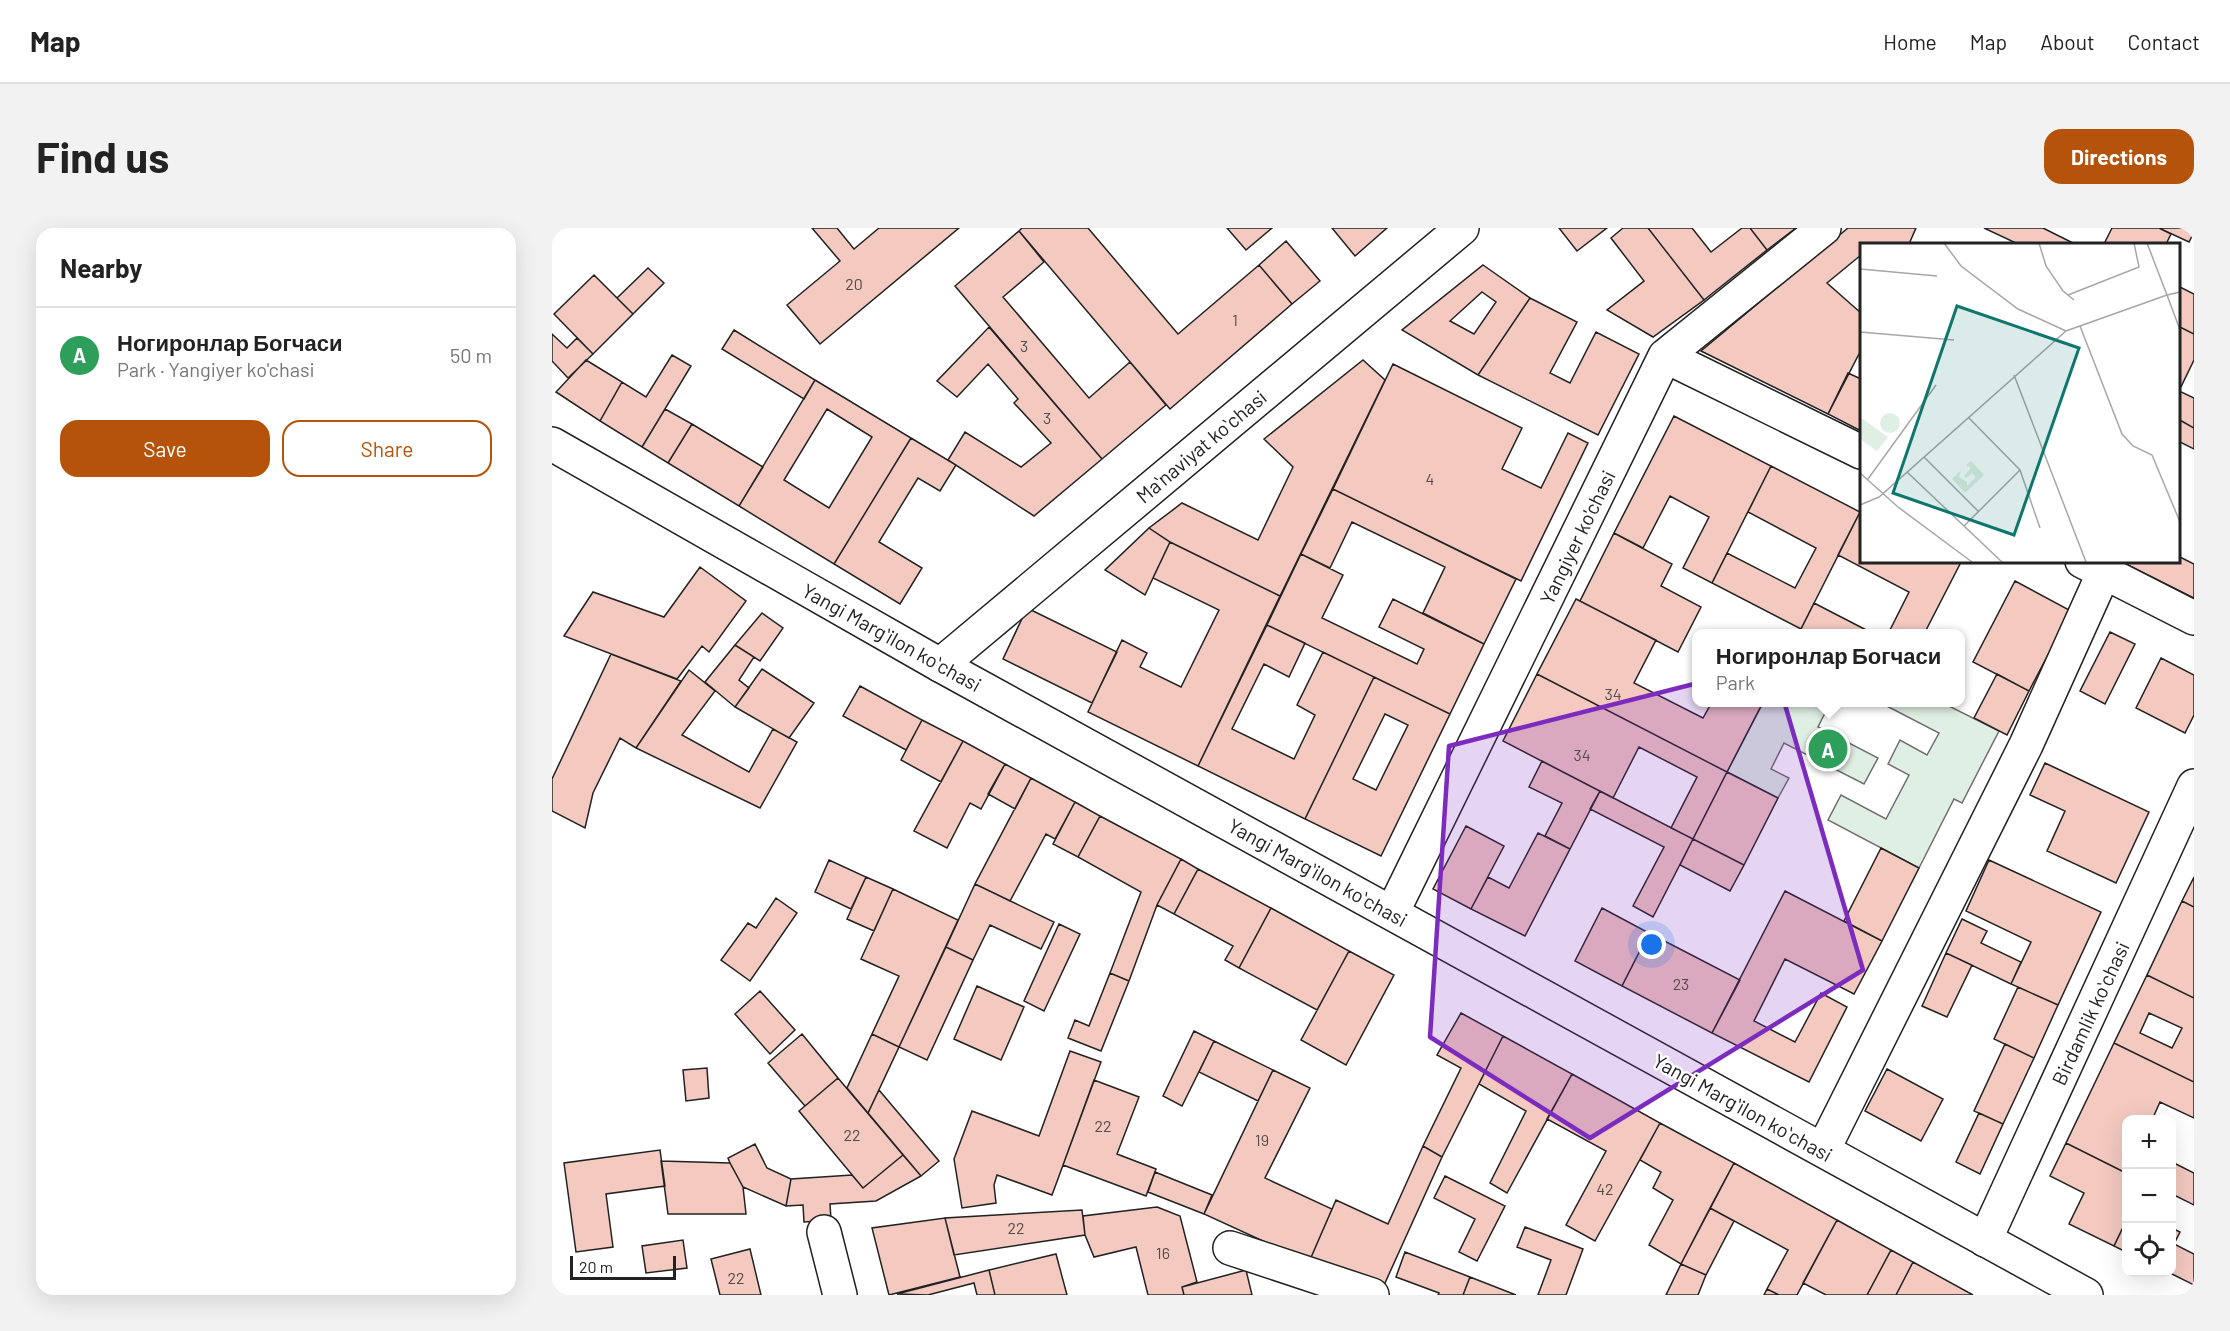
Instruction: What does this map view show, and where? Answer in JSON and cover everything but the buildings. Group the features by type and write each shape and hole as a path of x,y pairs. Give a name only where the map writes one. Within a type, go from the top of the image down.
{"street":[{"name":"Maʻnaviyat koʻchasi","path":"940,665 1462,228"},
{"path":"1824,228 1665,356 1860,452"},
{"name":"Yangiyer ko'chasi","path":"1392,914 1665,356"},
{"name":"Yangi Margʻilon koʻchasi","path":"552,444 940,665 2086,1295"},
{"path":"1823,1150 2026,746 2093,566 2194,618"},
{"name":"Birdamlik koʻchasi","path":"1985,1240 2194,786"},
{"path":"824,1232 840,1295"},
{"path":"1230,1248 1371,1295"}],"highlighted area":[{"path":"1773,664 1863,970 1590,1138 1430,1037 1449,746"}],"green space":[{"path":"1761,707 1828,707 1818,727 1878,758 1864,784 1784,743 1771,769 1789,778 1778,798 1727,772"},
{"path":"1889,707 1951,707 1999,731 1962,803 1954,799 1919,868 1828,820 1841,795 1886,819 1909,775 1888,764 1900,740 1927,755 1939,733"}],"place":[{"name":"Ногиронлар Богчаси","path":"1828,749"}]}
